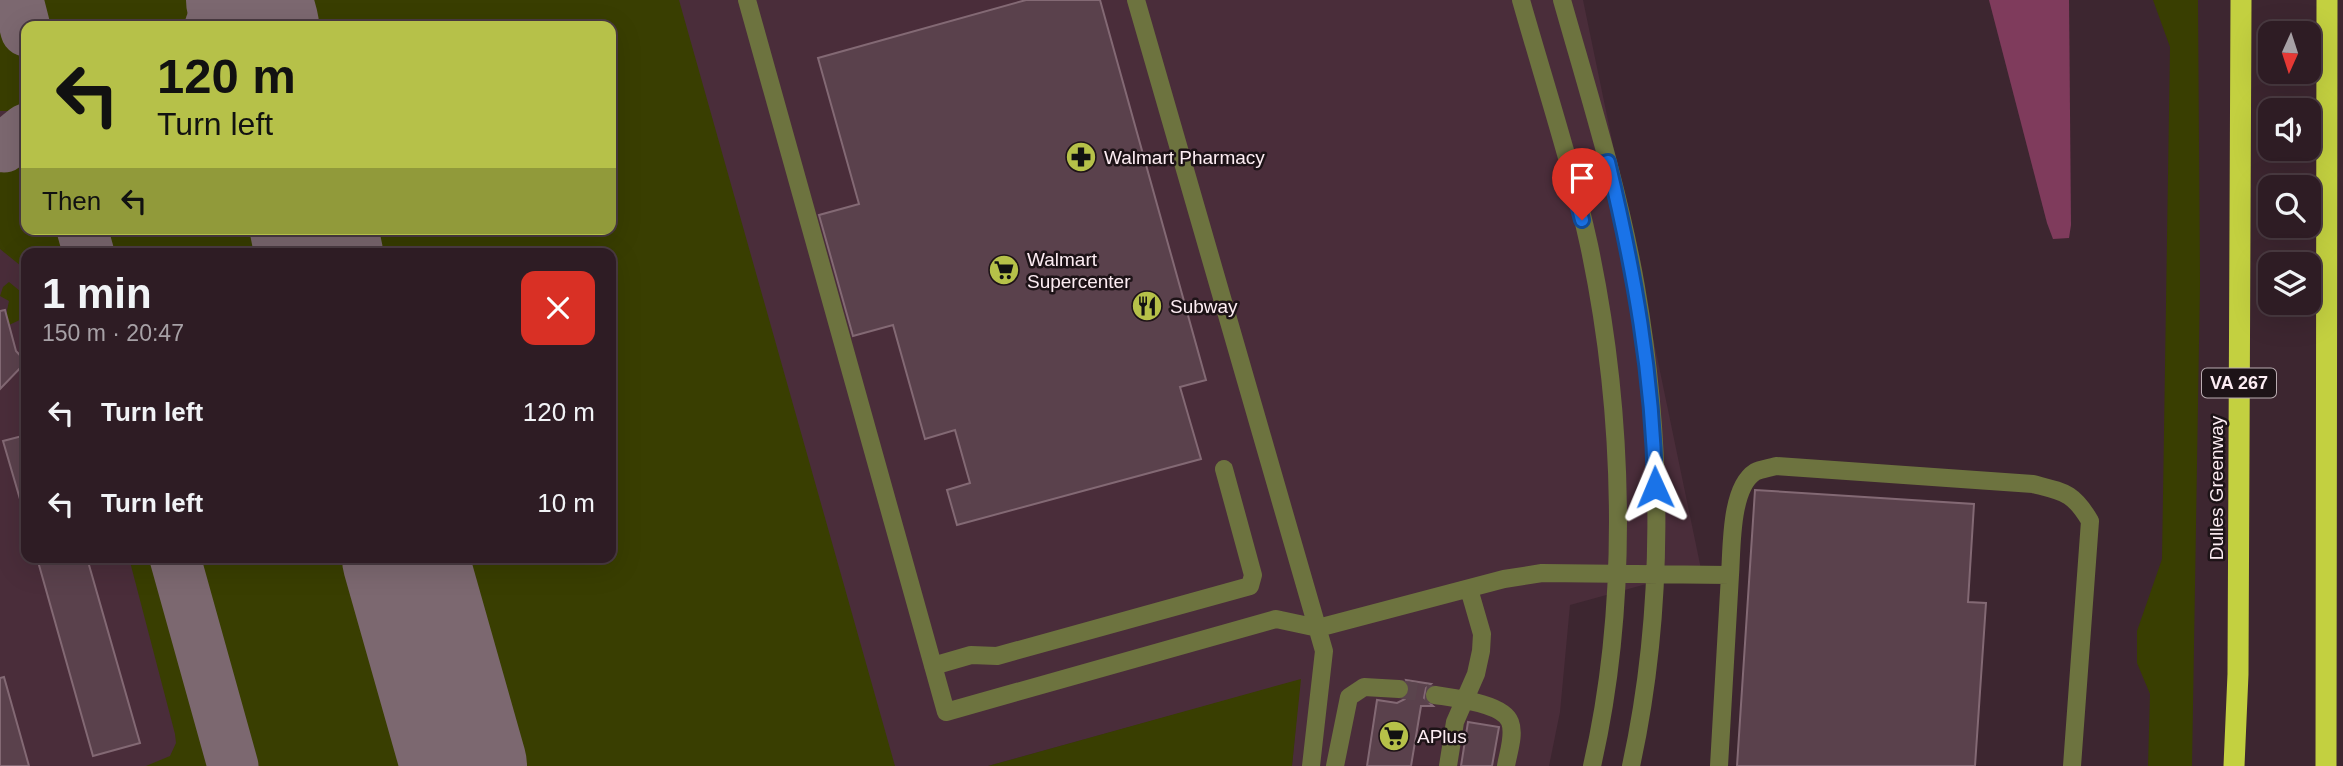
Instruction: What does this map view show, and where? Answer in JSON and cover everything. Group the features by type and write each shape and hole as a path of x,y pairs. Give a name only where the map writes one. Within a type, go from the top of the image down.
{"highway":[{"name":"Dulles Greenway","path":"2234,766 2238,660 2241,0"},
{"path":"2326,766 2328,0"}],"street":[{"path":"747,0 946,712 1276,619 1318,628 1542,573 1730,575"},
{"path":"1136,0 1318,628 1325,659 1311,766"},
{"path":"1521,0 1588,244 1606,350 1615,463 1617,575 1609,659 1592,766"},
{"path":"1562,0 1608,162 1636,287 1650,387 1654,441 1655,574 1641,714 1632,766"},
{"path":"1570,173 1608,162"},
{"path":"1719,766 1733,519 1744,482 1756,471 1776,466 2019,483 2068,493 2080,503 2090,521 2072,766"},
{"path":"933,666 971,655 997,656 1250,586 1254,575 1224,469"},
{"path":"1448,766 1455,722 1476,674 1482,634 1469,589"},
{"path":"1335,766 1349,697 1364,687 1399,689"},
{"path":"1435,695 1466,700 1499,710 1510,720 1512,731 1506,766"}],"shaded area":[{"path":"0,0 1583,0 1701,569 1570,605 1560,712 1549,766 1292,766 1300,680 988,766 0,766"},
{"path":"1989,0 2069,0 2069,238 2053,239 2047,223"}],"green space":[{"path":"0,0 3,0 21,64 21,107 16,111 0,111"},
{"path":"32,0 195,0 195,9 189,21 38,21"},
{"path":"292,0 679,0 895,766 509,766 451,563 616,563 616,248 362,248 359,235 616,235 616,21 298,21"},
{"path":"2153,0 2198,0 2200,283 2192,766 2148,766 2150,694 2137,663 2137,631 2162,559 2170,47"},
{"path":"21,165 21,235 68,235 71,248 21,248 21,266 0,249 0,166"},
{"path":"100,235 274,235 277,248 103,248"},
{"path":"9,282 20,291 21,295 21,319 9,325 6,315 9,301 0,296 3,287"},
{"path":"130,563 159,563 216,766 146,766 170,756 176,743"},
{"path":"191,563 365,563 422,766 248,766"},
{"path":"1301,679 1292,766 988,766"}],"building":[{"name":"Walmart Supercenter","path":"1026,0 1100,0 1206,380 1180,387 1201,459 957,525 947,490 970,483 955,430 925,439 893,325 853,336 819,215 859,204 818,58"},
{"path":"5,310 16,351 21,356 21,367 0,389 0,311"},
{"path":"21,436 21,503 3,441"},
{"path":"1755,490 1974,504 1968,602 1986,603 1975,766 1737,766"},
{"path":"38,563 88,563 140,743 93,756"},
{"path":"4,677 29,766 0,766 0,678"},
{"name":"APlus","path":"1406,680 1431,684 1426,688 1424,698 1433,706 1421,706 1411,766 1367,766 1377,700 1397,703 1405,699 1410,690"},
{"path":"1468,722 1499,727 1492,766 1461,766"}],"taxiway":[{"path":"18,0 23,21"},
{"path":"212,21 221,0"},
{"path":"4,147 21,133"},
{"path":"84,235 87,248"},
{"path":"176,563 233,766"}],"runway":[{"path":"249,0 255,21"},
{"path":"315,235 318,248"},
{"path":"406,563 464,766"}],"tunnel":[{"path":"1399,689 1435,695"}],"place":[{"name":"Walmart Pharmacy","path":"1081,157"},
{"name":"Walmart Supercenter","path":"1004,270"},
{"name":"Subway","path":"1147,306"},
{"name":"APlus","path":"1394,736"}],"route":[{"path":"1582,220 1570,173 1608,162 1627,241 1644,338 1654,441 1655,487"}]}
